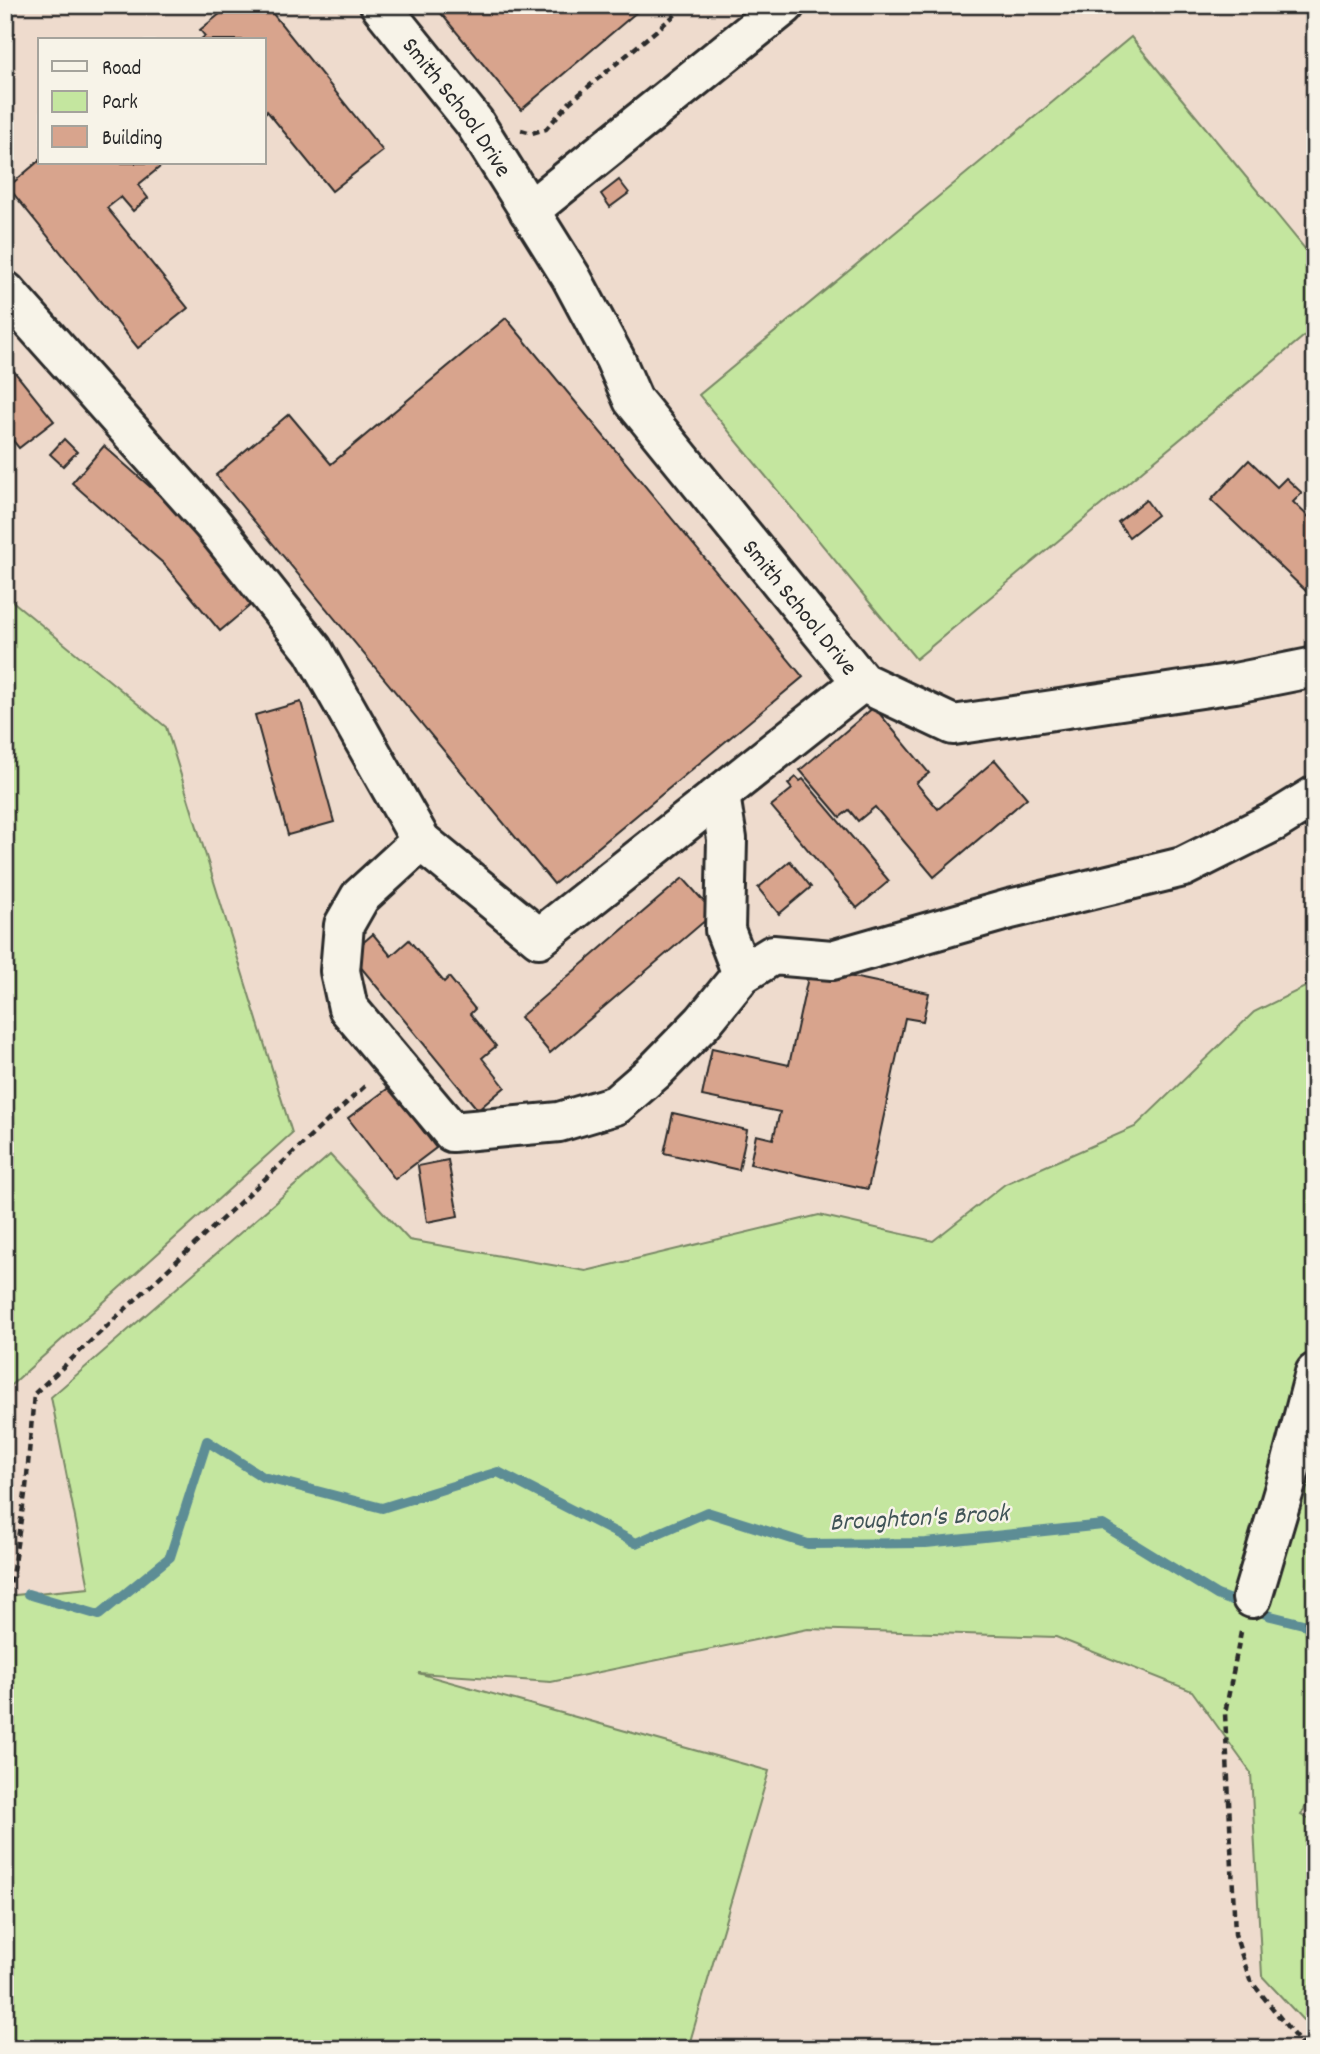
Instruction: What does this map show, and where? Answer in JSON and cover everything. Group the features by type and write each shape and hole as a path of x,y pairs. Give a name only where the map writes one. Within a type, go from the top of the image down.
{"lane":[{"name":"Smith School Drive","path":"380,5 474,122 570,277 615,359 633,400 862,682 953,725 1235,683 1315,667"},
{"path":"529,211 785,5"},
{"path":"5,291 212,523 313,650 421,841 539,938 862,682"},
{"path":"720,794 727,839 725,930 742,974"},
{"path":"421,841 360,897 344,925 340,971 348,1008 452,1132 559,1122 616,1105 654,1072 703,1022 742,974 773,955 832,960 1010,909 1183,867 1273,822 1315,796"},
{"path":"1246,1614 1288,1477 1315,1373"}],"path":[{"path":"516,128 532,133 546,129 570,102 687,5"},
{"path":"5,1619 26,1488 34,1394 393,1061"},
{"path":"1246,1614 1225,1713 1235,1934 1250,1980 1305,2049"}],"shaded area":[{"path":"5,5 1315,5 1315,2049 5,2049"}],"green space":[{"path":"1131,37 1315,261 1315,327 916,659 699,395"},
{"path":"5,595 166,727 292,1133 9,1387 12,1492 5,1489"},
{"path":"1315,982 1315,1790 1301,1815 1315,1822 1315,2033 1262,1976 1251,1773 1192,1691 1056,1637 808,1629 551,1682 418,1673 769,1771 689,2045 679,2049 5,2049 5,1596 89,1588 51,1397 330,1155 409,1240 586,1271 819,1215 933,1241 1005,1184 1135,1127 1254,1012"}],"building":[{"path":"231,5 266,5 383,151 332,191 266,112 266,38 202,38 205,36 200,30"},
{"path":"434,5 645,5 521,110"},
{"path":"38,162 38,164 164,164 138,185 148,198 133,211 121,197 107,208 188,308 138,348 8,187"},
{"path":"619,180 629,193 610,207 601,194"},
{"path":"506,318 803,677 554,884 216,475 289,414 331,464"},
{"path":"5,360 54,421 19,448 5,431"},
{"path":"64,439 77,452 63,466 50,454"},
{"path":"104,446 200,531 258,599 220,631 164,564 72,483"},
{"path":"1249,460 1277,487 1286,478 1302,493 1293,502 1315,523 1315,584 1307,592 1211,500"},
{"path":"1146,500 1157,515 1129,537 1118,522"},
{"path":"301,702 334,822 288,835 255,715"},
{"path":"874,707 929,773 916,783 938,809 995,760 1027,798 934,877 875,807 858,821 849,810 840,817 800,770"},
{"path":"796,777 800,781 803,779 889,881 857,908 771,806 792,789 788,784"},
{"path":"790,861 811,887 779,914 758,888"},
{"path":"683,878 714,913 550,1053 520,1017"},
{"path":"373,934 391,956 409,940 444,982 449,977 475,1009 470,1014 496,1046 482,1058 505,1087 478,1110 350,954"},
{"path":"810,968 929,993 923,1021 905,1018 868,1189 750,1164 756,1135 773,1139 780,1112 702,1096 712,1048 789,1065"},
{"path":"390,1087 436,1148 395,1179 348,1118"},
{"path":"673,1113 747,1130 739,1170 664,1153"},
{"path":"448,1160 458,1216 427,1222 418,1166"}],"waterway":[{"name":"Broughton's Brook","path":"28,1594 99,1615 170,1557 207,1441 263,1477 382,1508 498,1472 636,1543 707,1512 808,1544 926,1543 1103,1525 1217,1595 1271,1616 1315,1627"}]}
